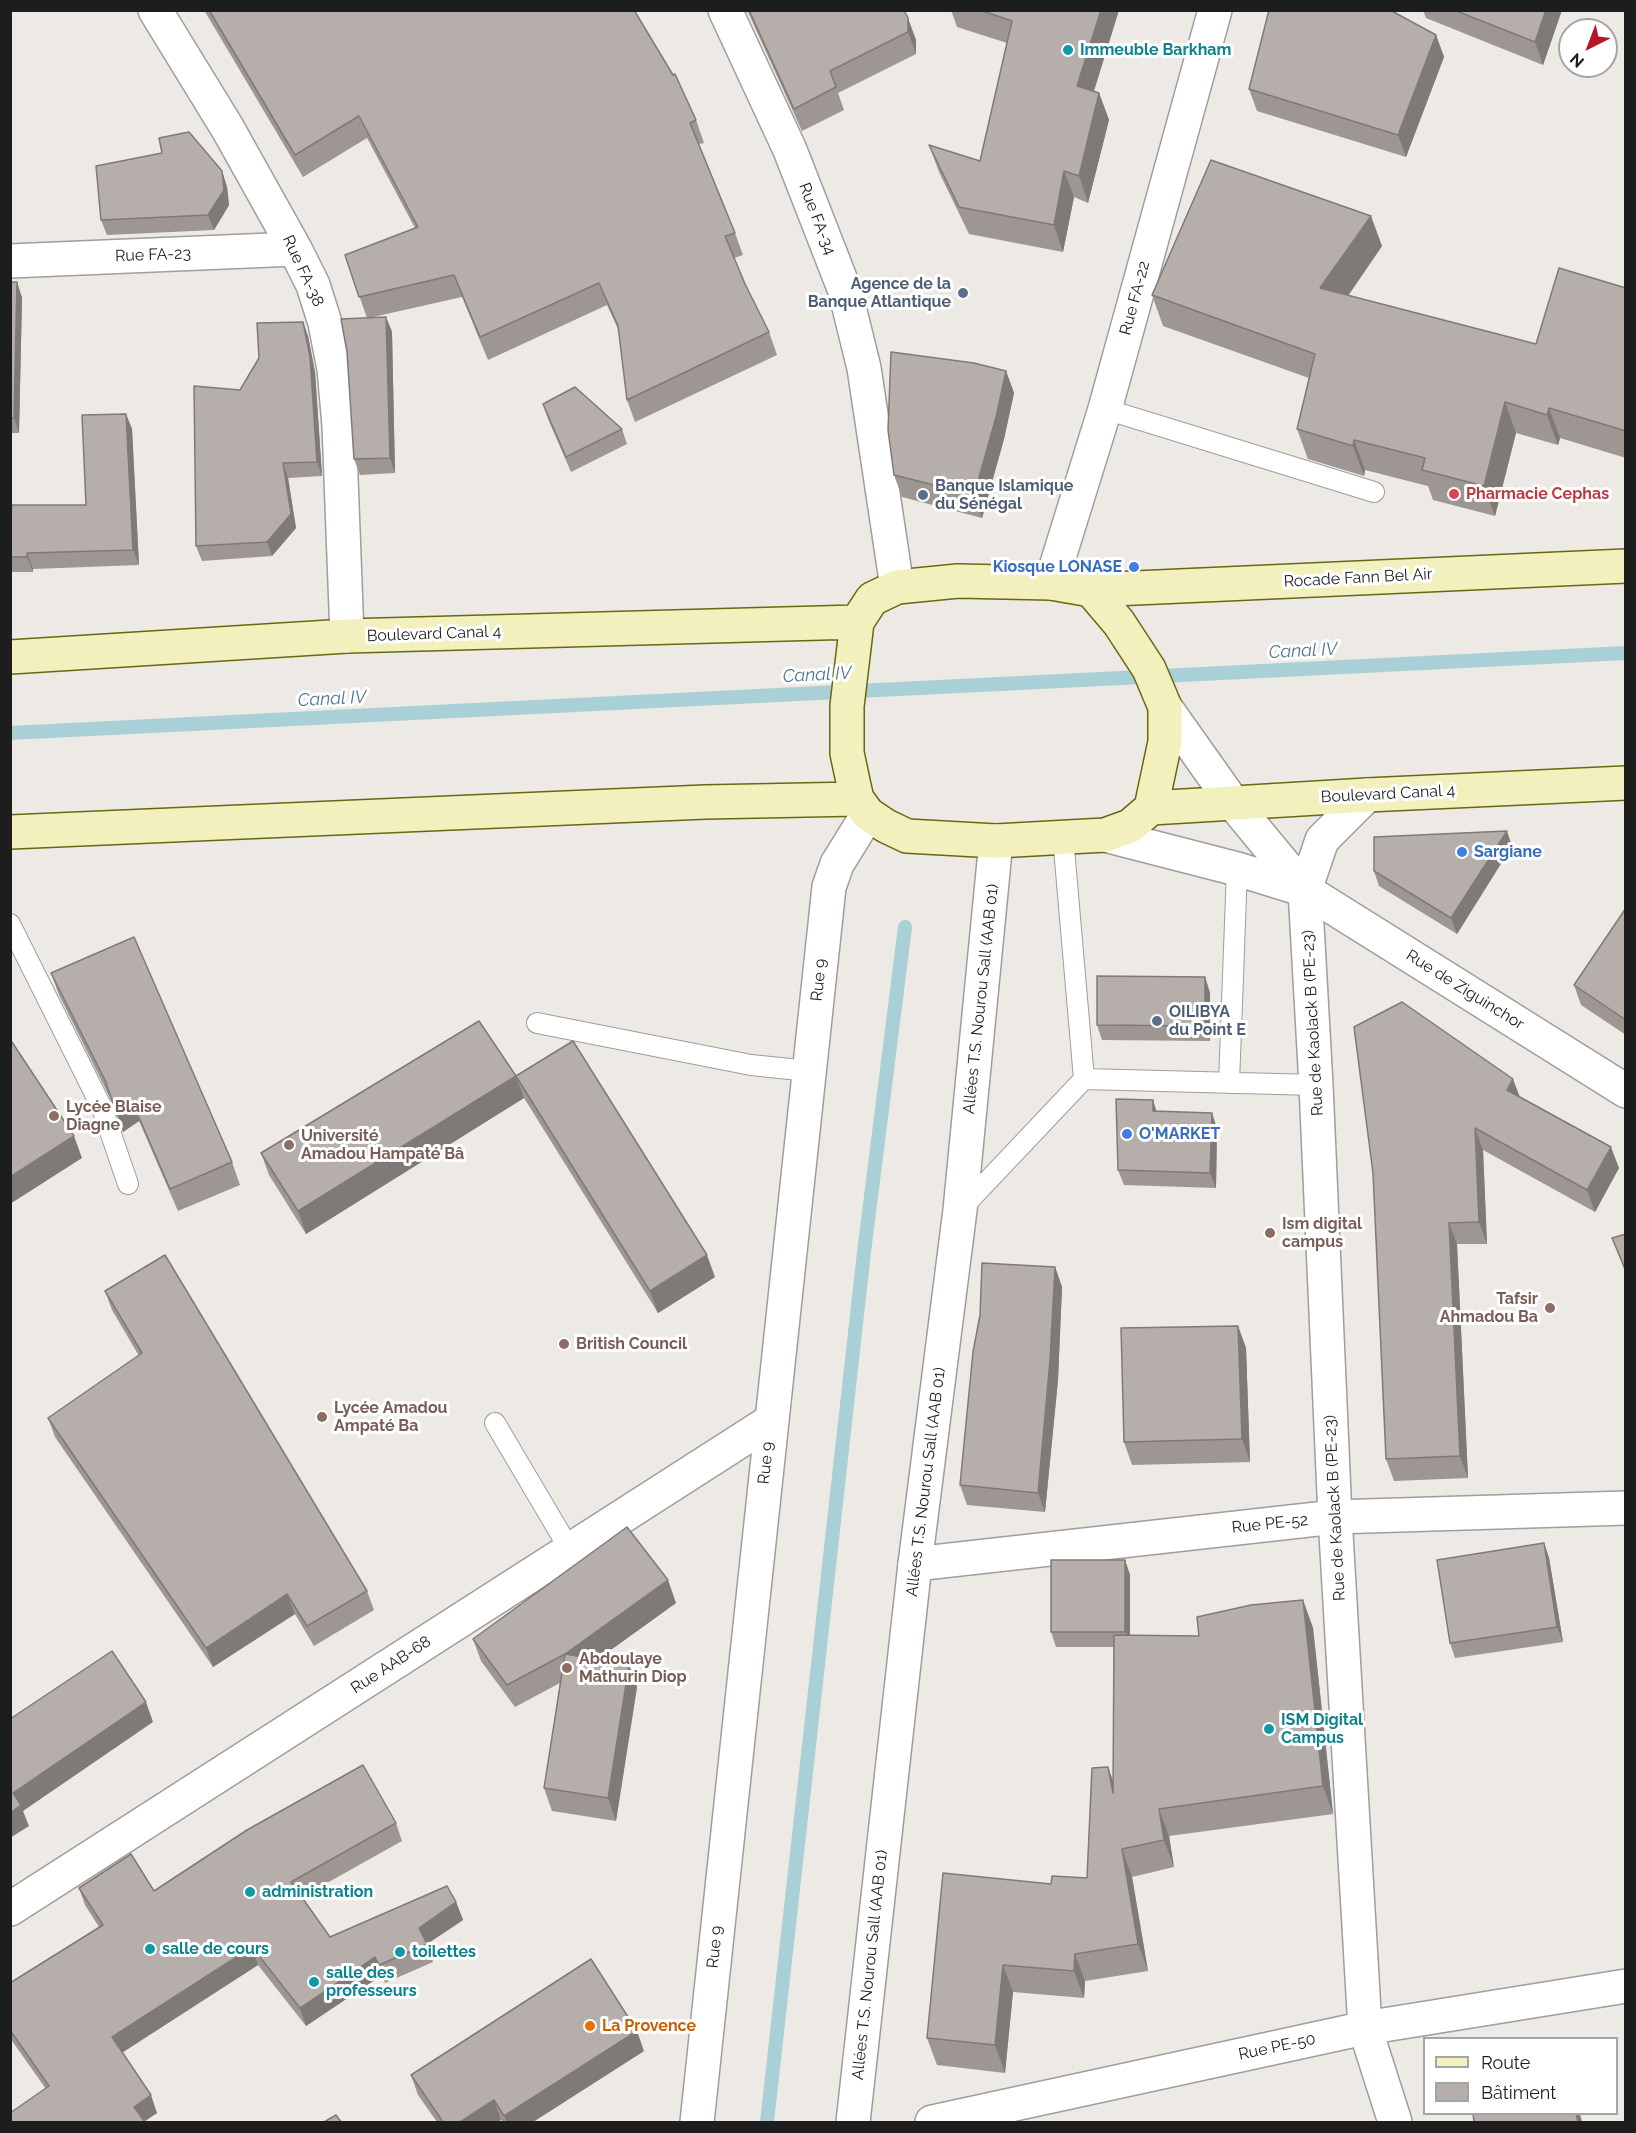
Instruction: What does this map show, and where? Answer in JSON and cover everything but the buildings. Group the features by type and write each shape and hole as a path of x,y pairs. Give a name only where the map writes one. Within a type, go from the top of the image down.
{"main road":[{"name":"Rocade Fann Bel Air","path":"897,587 958,581 1051,583 1091,590 1626,566"},
{"path":"897,587 873,599 857,622 847,717 847,753 862,806 886,826 907,836 996,841 1105,835 1130,826 1151,808 1165,742 1166,707 1149,669 1119,623 1091,590"},
{"name":"Boulevard Canal 4","path":"10,657 346,636 857,622"},
{"name":"Boulevard Canal 4","path":"1151,808 1626,783"},
{"path":"10,832 693,803 862,806"}],"street":[{"name":"Rue FA-38","path":"155,10 228,129 295,249 313,285 325,323 334,369 339,425 346,636"},
{"name":"Rue FA-34","path":"725,10 790,150 845,291 864,368 897,587"},
{"name":"Rue FA-22","path":"1051,583 1105,409 1215,10"},
{"name":"Rue FA-23","path":"10,261 295,249"},
{"path":"1166,707 1233,803 1305,890"},
{"path":"1305,890 1322,840 1367,795"},
{"name":"Rue 9","path":"691,2119 771,1421 829,887 862,806"},
{"path":"1105,835 1237,869 1305,890"},
{"name":"Allées T.S. Nourou Sall (AAB 01)","path":"853,2122 915,1564 960,1210 996,841"},
{"name":"Rue de Kaolack B (PE-23)","path":"1305,890 1335,1517 1365,2028 1395,2122"},
{"name":"Rue de Ziguinchor","path":"1305,890 1626,1091"},
{"name":"Rue AAB-68","path":"10,1909 771,1421"},
{"name":"Rue PE-52","path":"915,1564 1335,1517 1626,1508"},
{"name":"Rue PE-50","path":"932,2122 1365,2028 1626,1986"}],"lane":[{"path":"1105,409 1374,492"},
{"path":"1063,837 1084,1079"},
{"path":"1229,1083 1237,869"},
{"path":"10,924 102,1108 128,1184"},
{"path":"537,1023 751,1065 809,1071"},
{"path":"960,1210 1084,1079 1316,1085"},
{"path":"495,1423 570,1550"}],"waterway":[{"name":"Canal IV","path":"10,733 1626,653"},
{"path":"767,2122 864,1252 905,927"}],"place":[{"name":"Immeuble Barkham","path":"1068,50"},
{"name":"Agence de la Banque Atlantique","path":"963,293"},
{"name":"Pharmacie Cephas","path":"1454,494"},
{"name":"Banque Islamique du Sénégal","path":"923,495"},
{"name":"Kiosque LONASE","path":"1134,567"},
{"name":"Sargiane","path":"1462,852"},
{"name":"OILIBYA du Point E","path":"1157,1021"},
{"name":"Lycée Blaise Diagne","path":"54,1116"},
{"name":"O'MARKET","path":"1127,1134"},
{"name":"Université Amadou Hampaté Bâ","path":"289,1145"},
{"name":"Ism digital campus","path":"1270,1233"},
{"name":"Tafsir Ahmadou Ba","path":"1550,1308"},
{"name":"British Council","path":"564,1344"},
{"name":"Lycée Amadou Ampaté Ba","path":"322,1417"},
{"name":"Abdoulaye Mathurin Diop","path":"567,1668"},
{"name":"ISM Digital Campus","path":"1269,1729"},
{"name":"administration","path":"250,1892"},
{"name":"salle de cours","path":"150,1949"},
{"name":"toilettes","path":"400,1952"},
{"name":"salle des professeurs","path":"314,1982"},
{"name":"La Provence","path":"590,2026"}]}
